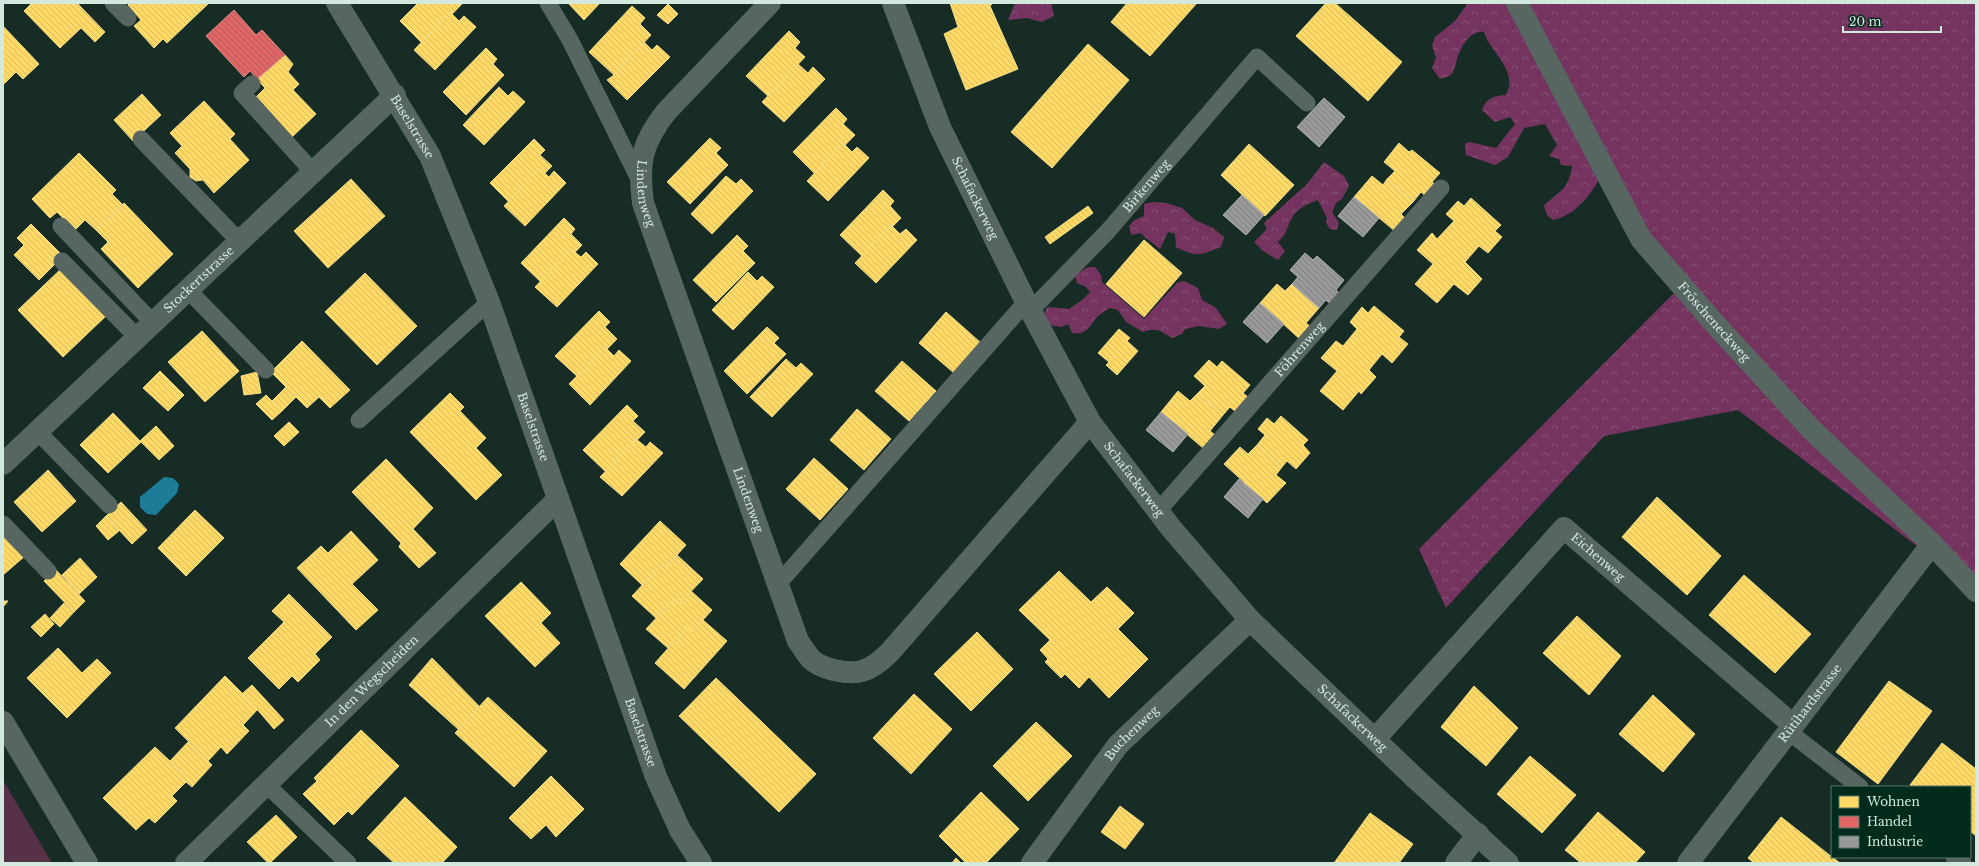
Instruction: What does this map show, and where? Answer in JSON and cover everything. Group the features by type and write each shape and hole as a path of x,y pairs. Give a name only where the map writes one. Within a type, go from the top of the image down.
{"street":[{"name":"Baselstrasse","path":"337,3 395,95 430,156 489,302 656,777 680,830 701,863"},
{"name":"Lindenweg","path":"770,3 666,112 653,128 645,146 640,166 640,181 643,202 798,641 812,660 829,669 846,672 861,672 878,663 890,652 1090,422"},
{"name":"Fröscheneckweg","path":"1517,3 1641,239 1716,326 1811,429 1932,544 1976,591"},
{"name":"Schafackerweg","path":"894,4 940,126 1028,307 1090,422 1158,511 1250,620 1508,863"},
{"name":"Stockertstrasse","path":"3,464 395,95"},
{"name":"In den Wegscheiden","path":"186,863 558,499"},
{"name":"Eichenweg","path":"1375,739 1564,528 1791,728"},
{"name":"Rütihardstrasse","path":"1688,863 1932,544"},
{"name":"Buchenweg","path":"1032,863 1118,745 1250,620"},
{"path":"3,722 87,863"},
{"path":"1456,863 1478,834"}],"lane":[{"path":"113,3 128,18"},
{"path":"548,3 570,40 640,181"},
{"name":"Birkenweg","path":"778,584 1028,307 1108,231 1257,57 1307,103"},
{"path":"252,84 242,93 313,172"},
{"path":"141,139 239,241"},
{"name":"Föhrenweg","path":"1158,511 1441,188"},
{"path":"60,226 153,323"},
{"path":"62,261 137,337"},
{"path":"188,290 266,370"},
{"path":"359,420 489,302"},
{"path":"37,431 109,505"},
{"path":"3,524 48,571"},
{"path":"1791,728 1859,786"},
{"path":"266,784 348,863"}],"shaded area":[{"path":"3,780 52,863 3,863"}],"green space":[{"path":"1015,3 1051,3 1054,16 1041,22 1027,18 1008,20"},
{"path":"1468,3 1506,3 1601,177 1587,198 1569,214 1553,220 1547,215 1544,206 1566,186 1572,166 1561,165 1559,159 1549,156 1557,145 1545,124 1524,128 1508,157 1495,165 1466,155 1465,144 1469,142 1496,148 1515,124 1510,117 1495,122 1482,110 1491,98 1506,95 1509,86 1507,70 1487,40 1484,32 1479,32 1470,36 1459,54 1454,70 1449,76 1440,79 1432,68 1436,58 1432,45 1435,37 1455,21"},
{"path":"1517,3 1976,3 1976,591 1738,410 1604,436 1446,608 1419,549 1681,286 1641,239"},
{"path":"1324,162 1344,176 1349,186 1342,199 1336,203 1332,212 1339,223 1337,230 1330,229 1326,223 1327,218 1318,200 1307,205 1294,215 1285,233 1278,242 1285,251 1278,260 1263,251 1254,242 1267,229 1264,223 1307,184"},
{"path":"1154,202 1166,203 1182,208 1195,220 1213,228 1224,237 1221,247 1203,253 1194,254 1176,247 1175,234 1168,232 1160,249 1140,233 1131,235 1129,226 1133,221 1144,216 1144,204"},
{"path":"1088,267 1095,267 1101,275 1102,282 1144,319 1177,283 1184,281 1198,288 1202,300 1216,308 1227,324 1219,329 1199,326 1185,329 1182,334 1172,338 1158,330 1143,332 1126,322 1118,310 1109,308 1098,316 1088,329 1082,333 1072,333 1068,324 1061,327 1049,325 1043,317 1047,307 1069,309 1090,292 1086,287 1077,283 1075,275"}],"water":[{"path":"164,477 173,478 179,484 177,493 156,515 147,514 140,507 140,497"}],"building: Wohnen":[{"path":"32,3 77,3 105,32 95,42 81,28 60,48 24,11"},
{"path":"130,3 209,3 167,43 163,39 154,48 134,26 141,20 128,5"},
{"path":"418,3 462,4 423,44 400,21"},
{"path":"568,3 600,3 584,20"},
{"path":"950,3 993,3 990,6 1018,69 966,90 944,34 958,27"},
{"path":"1127,3 1197,3 1150,56 1111,22"},
{"path":"1326,3 1335,3 1402,62 1368,101 1296,36"},
{"path":"668,4 678,14 668,24 657,15"},
{"path":"632,6 645,18 640,24 651,35 614,75 589,52"},
{"path":"450,12 459,21 464,16 476,27 435,70 414,50"},
{"path":"3,26 39,64 23,79 16,72 3,85"},
{"path":"789,31 800,42 795,48 805,57 768,96 746,76"},
{"path":"644,42 652,50 657,45 670,57 627,100 607,80 614,75"},
{"path":"1088,44 1129,80 1052,168 1011,132"},
{"path":"486,48 497,59 493,64 504,75 466,115 443,92"},
{"path":"285,55 293,64 288,72 299,84 293,90 316,114 291,138 254,99 265,88 257,79"},
{"path":"798,64 808,73 813,67 825,79 784,122 762,102"},
{"path":"499,87 508,96 513,91 525,102 484,145 463,125"},
{"path":"142,94 161,115 133,141 114,120"},
{"path":"204,101 235,134 230,139 249,160 214,193 203,180 196,181 190,177 190,169 175,153 182,146 170,133"},
{"path":"836,108 847,119 843,124 855,135 816,175 793,152"},
{"path":"710,138 721,148 716,153 728,165 690,204 667,182"},
{"path":"534,139 545,150 540,155 552,166 513,206 490,183"},
{"path":"843,143 852,152 857,147 869,158 828,201 807,181"},
{"path":"1399,143 1409,152 1412,150 1440,173 1432,182 1437,186 1428,198 1421,192 1413,202 1387,179 1395,171 1384,162"},
{"path":"1249,144 1294,185 1265,216 1221,175"},
{"path":"79,153 116,190 112,194 122,204 96,230 85,220 75,230 57,212 50,218 32,199"},
{"path":"539,168 549,177 554,171 566,183 525,226 504,206"},
{"path":"726,176 736,184 741,179 753,191 712,234 691,214"},
{"path":"1372,176 1383,185 1387,179 1413,202 1401,214 1407,220 1396,232 1354,197"},
{"path":"351,179 385,216 328,268 294,231"},
{"path":"883,190 894,201 890,206 901,218 863,257 840,235"},
{"path":"1471,198 1501,225 1495,231 1502,237 1488,253 1479,246 1465,262 1482,279 1468,295 1454,284 1437,303 1415,284 1433,264 1417,250 1432,233 1437,239 1454,221 1446,214 1458,201 1464,206"},
{"path":"124,203 173,254 138,288 101,249 108,242 96,230"},
{"path":"1088,206 1093,213 1050,244 1045,237"},
{"path":"564,218 575,229 571,234 582,245 544,285 521,263"},
{"path":"31,224 63,256 39,280 14,255 24,245 17,238"},
{"path":"891,225 900,234 906,229 917,240 876,283 855,263"},
{"path":"737,235 748,246 743,251 755,263 716,302 693,280"},
{"path":"1144,240 1182,273 1144,317 1106,284"},
{"path":"571,249 581,257 586,252 598,264 557,307 535,287"},
{"path":"62,268 107,315 63,357 18,310"},
{"path":"748,272 757,281 762,276 774,287 733,330 712,310"},
{"path":"365,273 417,326 377,365 325,312"},
{"path":"1277,284 1285,291 1292,284 1319,308 1306,323 1312,328 1302,341 1260,303"},
{"path":"1374,306 1404,331 1399,337 1408,344 1392,363 1382,354 1369,370 1376,377 1361,394 1359,391 1343,410 1320,391 1337,371 1321,358 1336,341 1343,346 1357,329 1350,322 1362,307 1368,313"},
{"path":"599,311 610,322 605,327 617,339 579,378 555,356"},
{"path":"946,312 981,343 954,373 919,343"},
{"path":"767,327 779,338 774,343 786,354 747,394 724,371"},
{"path":"1119,329 1130,338 1127,341 1138,351 1117,375 1106,365 1109,362 1098,353"},
{"path":"202,331 239,371 205,402 168,362"},
{"path":"302,341 350,390 330,408 319,397 307,408 271,372"},
{"path":"605,347 614,356 619,350 631,361 590,405 569,384"},
{"path":"786,359 796,368 801,363 813,374 772,417 750,397"},
{"path":"1209,360 1217,367 1222,361 1250,385 1243,393 1249,398 1237,413 1230,407 1223,415 1198,393 1205,386 1194,376"},
{"path":"902,361 936,391 909,421 875,391"},
{"path":"160,371 184,395 168,411 143,388"},
{"path":"257,372 261,393 244,395 241,376"},
{"path":"286,387 296,397 282,411 272,401"},
{"path":"1178,391 1190,401 1198,393 1223,415 1210,431 1215,435 1203,448 1161,412"},
{"path":"450,393 464,407 460,411 486,438 476,448 502,475 476,500 410,432"},
{"path":"266,395 282,411 272,420 256,404"},
{"path":"627,405 638,416 633,421 645,432 606,472 583,450"},
{"path":"857,409 891,439 864,470 830,440"},
{"path":"113,413 141,442 108,473 80,445"},
{"path":"1281,416 1308,440 1303,445 1310,453 1296,469 1287,461 1282,467 1257,445 1265,435 1258,429 1267,418 1274,424"},
{"path":"289,422 299,432 284,446 274,436"},
{"path":"156,426 174,446 159,460 140,441"},
{"path":"636,439 646,447 650,442 663,453 622,496 600,477"},
{"path":"1257,445 1282,467 1276,475 1286,483 1267,503 1224,464 1240,447 1248,454"},
{"path":"814,458 848,489 820,520 786,489"},
{"path":"386,459 433,508 413,529 436,553 419,568 399,547 401,543 352,492"},
{"path":"48,470 76,501 42,532 14,502"},
{"path":"1657,497 1721,556 1687,595 1622,537"},
{"path":"121,502 147,530 132,544 106,516"},
{"path":"195,510 224,538 186,576 158,548"},
{"path":"106,516 119,531 108,540 96,526"},
{"path":"660,521 686,545 666,567 662,564 642,585 620,564"},
{"path":"3,531 25,556 3,575"},
{"path":"351,531 378,560 352,584 378,610 356,630 297,568 321,546 328,553"},
{"path":"677,555 703,579 679,604 674,599 656,618 632,596 662,564 666,567"},
{"path":"80,558 97,577 79,594 62,575"},
{"path":"56,570 85,601 74,612 44,581"},
{"path":"1059,571 1091,602 1107,587 1134,613 1118,629 1148,659 1109,698 1089,677 1079,688 1065,674 1061,678 1045,662 1048,659 1040,650 1050,640 1019,610"},
{"path":"1744,575 1811,634 1775,673 1709,615"},
{"path":"521,582 551,613 541,623 560,643 535,667 485,616"},
{"path":"691,591 712,610 692,632 687,627 668,648 646,629 674,599 679,604"},
{"path":"289,594 332,637 315,654 320,660 298,682 292,676 279,689 248,658 284,622 272,611"},
{"path":"3,601 8,601 3,607"},
{"path":"64,603 74,612 60,627 50,618"},
{"path":"45,614 54,624 41,637 31,627"},
{"path":"1577,616 1621,656 1589,695 1543,653"},
{"path":"703,620 727,641 684,689 655,663 687,627 692,632"},
{"path":"977,632 1013,669 971,711 934,674"},
{"path":"58,648 82,673 97,659 111,673 67,718 27,678"},
{"path":"432,658 480,707 458,729 409,685"},
{"path":"225,676 258,709 243,725 249,731 227,754 221,747 208,761 175,728"},
{"path":"716,678 816,774 779,812 679,716"},
{"path":"1889,681 1932,711 1878,784 1836,752"},
{"path":"252,685 284,720 274,729 243,693"},
{"path":"1474,686 1518,728 1486,766 1441,727"},
{"path":"914,694 952,729 911,774 873,738"},
{"path":"1653,695 1695,734 1663,772 1619,734"},
{"path":"488,697 547,751 514,787 455,733"},
{"path":"1036,722 1072,756 1028,801 993,766"},
{"path":"361,730 399,766 352,815 348,811 334,825 303,794 317,781 314,778"},
{"path":"188,742 212,765 192,787 186,782 189,779 170,761"},
{"path":"1942,743 1976,769 1976,836 1971,832 1971,786 1910,785"},
{"path":"155,747 189,779 172,796 177,801 155,823 149,818 136,830 103,798"},
{"path":"1530,756 1576,795 1542,833 1497,794"},
{"path":"551,776 584,809 556,837 546,825 531,839 509,818"},
{"path":"981,792 1019,829 986,863 966,863 939,836"},
{"path":"405,797 457,847 442,863 394,863 367,838"},
{"path":"1120,806 1144,824 1125,849 1101,832"},
{"path":"1598,812 1645,852 1635,863 1581,863 1565,850"},
{"path":"1370,813 1413,844 1399,863 1334,863"},
{"path":"276,815 297,837 270,863 268,863 247,842"},
{"path":"1781,817 1831,856 1831,858 1834,858 1840,863 1754,863 1748,858"},
{"path":"956,858 961,863 952,863"}],"building: Handel":[{"path":"234,10 256,35 262,30 285,55 257,79 250,71 244,77 206,36"}],"building: Industrie":[{"path":"1324,98 1345,117 1319,147 1297,127"},
{"path":"1242,195 1264,215 1246,235 1223,215"},
{"path":"1354,197 1379,218 1363,237 1338,216"},
{"path":"1305,253 1313,260 1317,256 1344,280 1336,290 1339,293 1330,304 1326,300 1319,308 1292,284 1298,277 1290,270"},
{"path":"1260,303 1284,324 1267,343 1243,322"},
{"path":"1161,412 1188,434 1173,452 1146,430"},
{"path":"1239,479 1263,499 1248,518 1224,497"}]}
